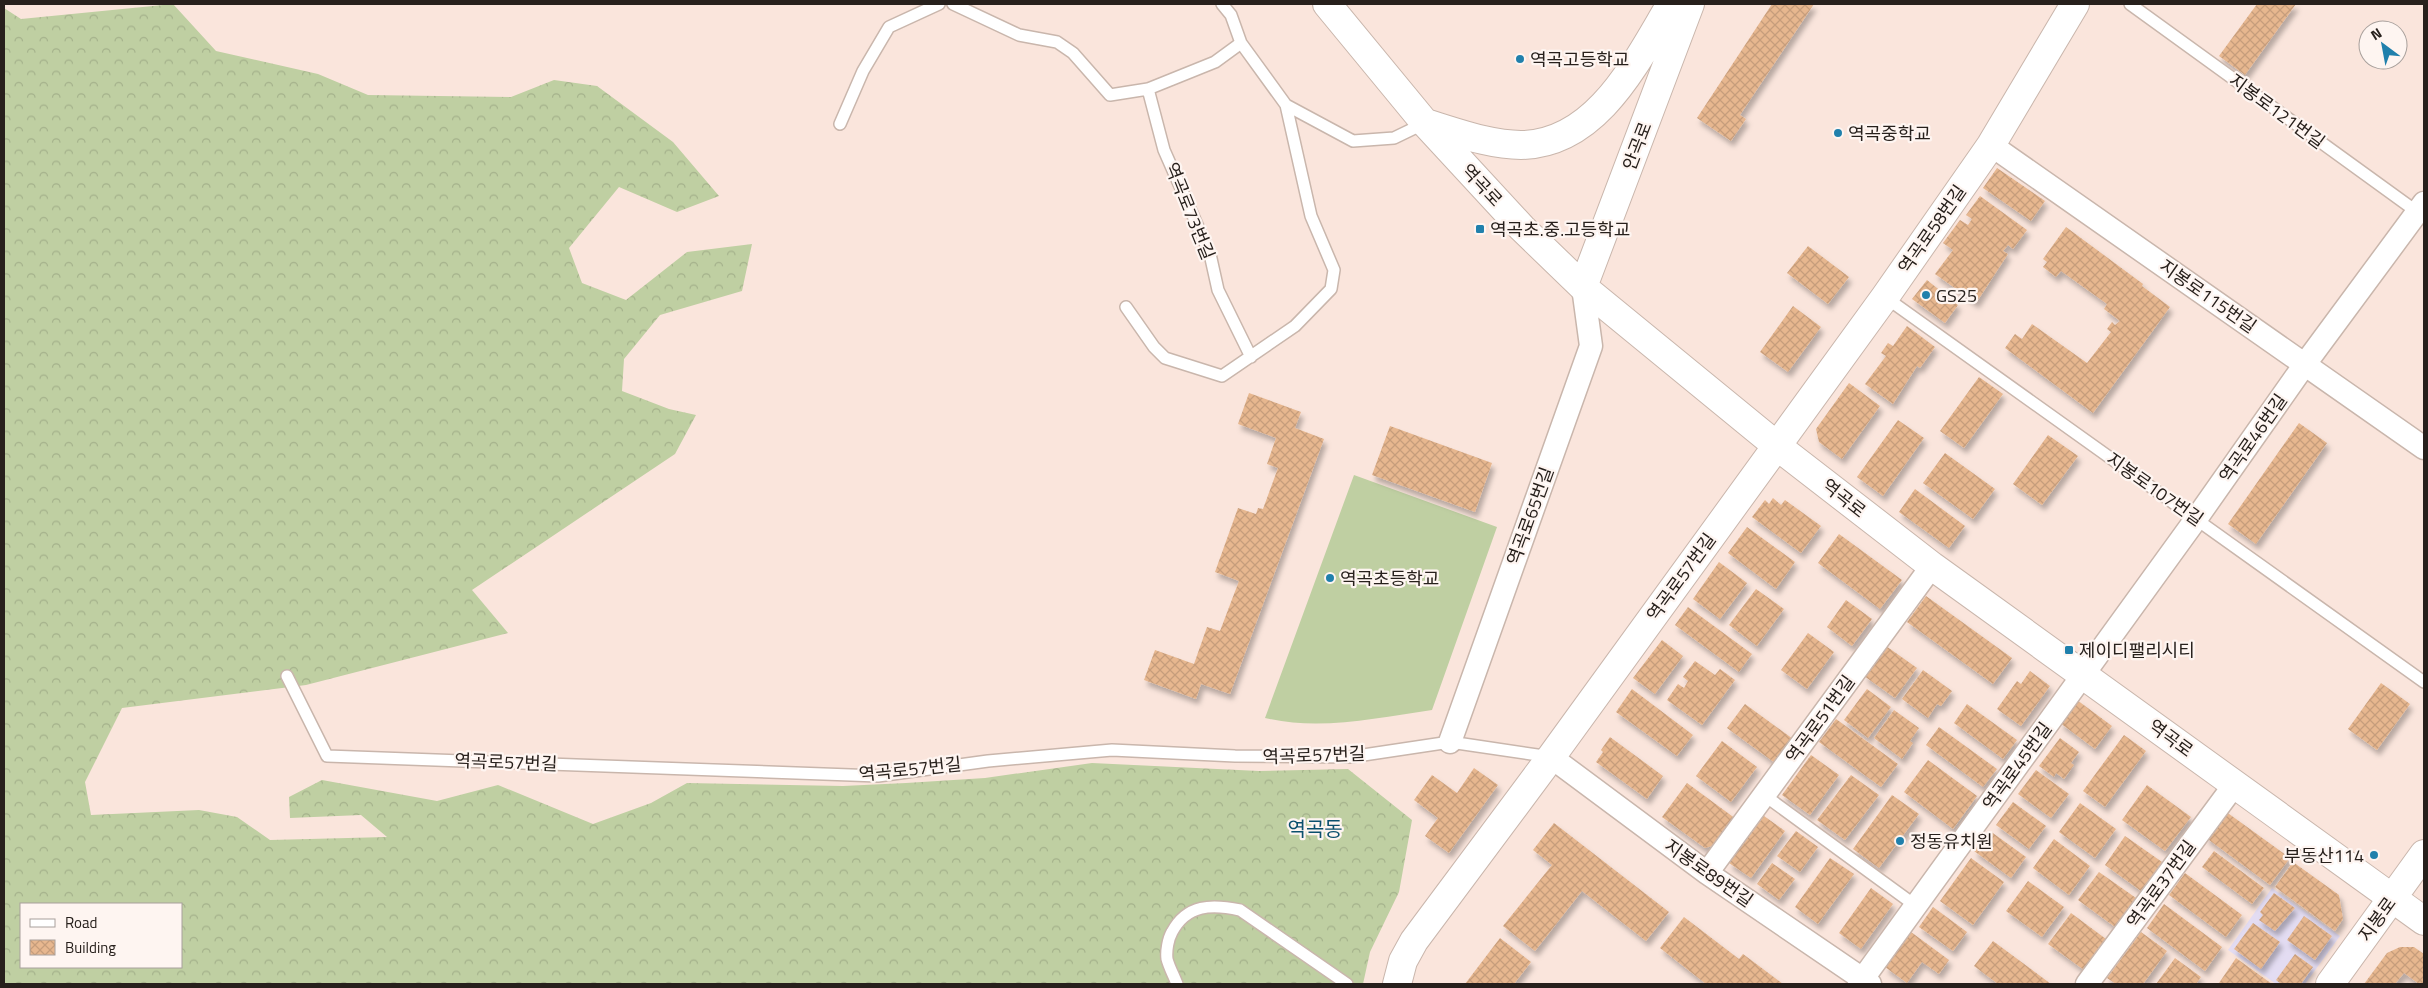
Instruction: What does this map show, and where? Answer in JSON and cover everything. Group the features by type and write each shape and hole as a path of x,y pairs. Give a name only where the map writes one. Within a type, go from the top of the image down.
{"street":[{"name":"역곡로","path":"1328,4 1425,123 1522,228 1584,287 1777,446 1932,566 2424,921"},
{"path":"1425,123 1498,143 1522,145 1552,141 1583,124 1622,84 1671,4"},
{"name":"안곡로","path":"1584,287 1690,4"},
{"name":"역곡로58번길","path":"1777,446 1991,145 2076,4"},
{"name":"지봉로115번길","path":"1991,145 2424,448"},
{"name":"역곡로46번길","path":"2084,675 2305,364 2422,211"},
{"name":"역곡로65번길","path":"1450,742 1591,346 1584,287"},
{"name":"역곡로57번길","path":"1397,984 1403,961 1414,941 1551,757 1777,446"},
{"name":"역곡로51번길","path":"1707,874 1932,566"},
{"name":"역곡로45번길","path":"1864,983 1916,906 2084,675"},
{"name":"지봉로89번길","path":"1551,757 1707,874 1864,983"},
{"name":"역곡로37번길","path":"2087,984 2235,784"},
{"name":"지봉로","path":"2330,984 2424,854"}],"lane":[{"path":"840,124 863,71 889,27 939,4"},
{"path":"952,4 1019,35 1058,42 1073,53 1110,95 1148,89 1215,62 1241,43"},
{"path":"1126,307 1154,347 1165,358 1222,376 1295,326 1331,290 1334,270 1311,216 1286,105 1241,43 1231,15 1222,4"},
{"name":"지봉로121번길","path":"2130,4 2422,211"},
{"name":"역곡로73번길","path":"1148,89 1164,150 1210,254 1218,290 1252,357"},
{"path":"1286,105 1352,141 1394,138 1425,123"},
{"name":"지봉로107번길","path":"1884,297 2424,682"},
{"name":"역곡로57번길","path":"287,676 326,756 878,776 988,761 1112,750 1235,756 1350,757 1450,742 1551,757"},
{"path":"1764,795 1916,906"},
{"path":"1178,984 1167,959 1169,938 1178,920 1193,910 1219,905 1240,910 1348,984"}],"shaded area":[{"path":"2272,888 2340,936 2305,984 2276,984 2228,950"}],"green space":[{"path":"173,4 216,51 318,74 368,95 511,97 554,80 597,86 673,142 719,196 677,212 619,187 569,248 582,283 626,300 687,252 752,244 742,291 660,315 624,359 622,391 669,409 696,415 675,454 472,590 508,633 306,685 122,708 85,782 91,815 199,810 237,817 270,840 387,837 361,815 290,818 289,797 322,780 437,801 498,785 593,824 651,803 687,783 843,786 906,783 985,778 1092,763 1259,771 1348,769 1412,820 1399,892 1370,952 1363,984 4,984 4,8 21,19"},
{"path":"1354,475 1497,527 1432,710 1348,722 1306,723 1265,718"}],"building":[{"path":"1772,4 1814,4 1740,115 1746,119 1731,141 1697,118"},
{"path":"2257,4 2296,4 2245,75 2219,56"},
{"path":"1997,168 2045,201 2031,221 1983,188"},
{"path":"1980,196 2027,230 2013,249 2008,245 2003,251 2008,254 1976,303 1935,274 1953,250 1943,243 1960,220 1968,225 1972,219 1966,215"},
{"path":"2066,227 2143,284 2142,286 2170,307 2093,413 2005,348 2015,334 2022,339 2032,324 2087,363 2111,332 2107,329 2112,322 2115,325 2120,321 2104,309 2107,304 2061,271 2056,277 2043,267 2047,262 2043,259"},
{"path":"1808,246 1849,277 1828,304 1787,273"},
{"path":"1927,280 1958,305 1945,323 1912,299"},
{"path":"1793,306 1821,327 1788,372 1760,352"},
{"path":"1907,326 1935,347 1920,368 1917,366 1893,404 1865,384 1886,356 1881,353 1888,343 1893,346"},
{"path":"1979,377 2003,394 1964,448 1940,431"},
{"path":"1849,383 1880,406 1842,459 1819,442 1816,429"},
{"path":"1249,393 1301,412 1295,428 1324,439 1230,694 1201,684 1196,699 1144,680 1155,650 1194,664 1207,627 1220,631 1239,581 1215,572 1238,508 1256,514 1258,508 1263,509 1278,468 1267,464 1276,438 1238,424"},
{"path":"1898,420 1924,438 1883,496 1857,477"},
{"path":"2299,423 2327,443 2256,544 2228,524"},
{"path":"1390,426 1492,463 1475,512 1372,475"},
{"path":"2048,435 2078,456 2042,505 2013,484"},
{"path":"1945,453 1995,489 1973,519 1923,483"},
{"path":"1915,489 1965,526 1949,548 1899,512"},
{"path":"1773,498 1781,505 1785,500 1821,526 1801,553 1752,517 1765,500 1769,504"},
{"path":"1747,527 1795,562 1776,589 1728,553"},
{"path":"1839,534 1902,580 1880,609 1818,563"},
{"path":"1719,562 1747,583 1720,619 1693,599"},
{"path":"1756,589 1784,609 1757,646 1729,625"},
{"path":"1926,596 2012,658 1993,684 1907,622"},
{"path":"1846,600 1872,619 1852,646 1827,627"},
{"path":"1688,607 1752,654 1739,672 1675,625"},
{"path":"1808,633 1834,652 1807,689 1781,670"},
{"path":"1662,640 1683,656 1655,694 1633,678"},
{"path":"1886,646 1917,668 1895,698 1864,676"},
{"path":"1695,661 1715,675 1720,669 1735,680 1702,725 1667,700 1678,684 1684,688 1688,681 1683,677"},
{"path":"1923,670 1952,691 1941,706 1937,704 1928,718 1902,699"},
{"path":"2030,671 2050,686 2021,726 1997,709 2017,681 2021,684"},
{"path":"2381,683 2410,704 2377,750 2348,729"},
{"path":"1632,689 1693,735 1677,756 1616,712"},
{"path":"1867,689 1891,707 1868,738 1844,720"},
{"path":"2077,700 2112,726 2095,749 2060,723"},
{"path":"1745,704 1793,739 1775,763 1727,728"},
{"path":"1967,704 2017,740 2003,759 1954,723"},
{"path":"1894,710 1919,728 1910,741 1913,743 1902,759 1874,738"},
{"path":"1836,719 1898,764 1881,787 1819,742"},
{"path":"1939,727 1997,769 1983,787 1926,745"},
{"path":"2124,735 2146,751 2105,807 2083,791"},
{"path":"1610,737 1663,776 1647,799 1596,762 1603,752 1601,750"},
{"path":"2060,738 2079,752 2071,763 2074,765 2064,779 2056,773 2054,777 2039,766"},
{"path":"1722,741 1757,767 1731,802 1696,776"},
{"path":"1811,755 1839,775 1810,815 1782,795"},
{"path":"1928,760 1977,796 1953,829 1904,792"},
{"path":"1474,768 1498,785 1449,853 1425,836 1438,818 1414,800 1432,775 1457,793"},
{"path":"2036,770 2069,794 2051,818 2018,794"},
{"path":"1851,775 1879,795 1845,840 1817,820"},
{"path":"1687,783 1736,819 1716,845 1705,848 1662,817"},
{"path":"2147,785 2191,817 2165,851 2122,820"},
{"path":"1892,795 1919,814 1879,868 1853,849"},
{"path":"2013,802 2046,826 2029,849 1996,825"},
{"path":"2080,803 2116,829 2095,858 2059,832"},
{"path":"2225,811 2290,858 2270,885 2205,837"},
{"path":"1764,816 1785,831 1751,878 1729,863"},
{"path":"1554,823 1669,912 1646,941 1582,891 1535,951 1503,926 1552,865 1533,850"},
{"path":"1796,831 1818,847 1800,872 1777,856"},
{"path":"1990,831 2026,857 2011,878 1974,851"},
{"path":"2125,836 2162,862 2141,891 2105,865"},
{"path":"2054,839 2090,866 2069,895 2033,868"},
{"path":"2214,851 2264,888 2252,904 2202,867"},
{"path":"1830,858 1854,874 1818,924 1795,907"},
{"path":"1971,858 2004,882 1973,925 1940,901"},
{"path":"2293,862 2339,895 2343,919 2335,931 2275,887"},
{"path":"1772,863 1795,879 1779,900 1757,884"},
{"path":"2099,872 2136,898 2115,927 2078,900"},
{"path":"2185,873 2242,915 2226,937 2169,895"},
{"path":"2028,881 2064,907 2042,937 2006,911"},
{"path":"1871,888 1893,904 1861,949 1839,933"},
{"path":"2274,893 2295,908 2275,931 2259,920 2263,915 2260,912"},
{"path":"2164,904 2222,947 2205,971 2147,928"},
{"path":"1933,907 1967,932 1953,951 1919,927"},
{"path":"2071,913 2106,939 2084,970 2048,944"},
{"path":"2304,916 2332,936 2315,960 2287,940"},
{"path":"1684,917 1739,959 1743,954 1783,984 1706,984 1660,948"},
{"path":"2253,923 2280,942 2261,969 2234,949"},
{"path":"1911,932 1949,960 1939,974 1922,962 1907,983 1885,967"},
{"path":"2141,932 2167,951 2143,984 2116,984 2107,978"},
{"path":"1500,938 1531,962 1514,984 1465,984"},
{"path":"1993,941 2051,984 1998,984 1974,966"},
{"path":"2400,947 2414,947 2424,954 2424,984 2419,984 2404,973 2395,984 2364,984 2387,953"},
{"path":"2295,954 2313,967 2301,984 2281,984 2276,980"},
{"path":"2175,958 2201,977 2196,984 2156,984"},
{"path":"2236,958 2272,984 2219,983"}],"place":[{"name":"역곡고등학교","path":"1520,59"},
{"name":"역곡중학교","path":"1838,133"},
{"name":"역곡초.중.고등학교","path":"1480,229"},
{"name":"GS25","path":"1926,295"},
{"name":"역곡초등학교","path":"1330,578"},
{"name":"제이디팰리시티","path":"2069,650"},
{"name":"정동유치원","path":"1900,841"},
{"name":"부동산114","path":"2374,855"}],"district":[{"name":"역곡동","path":"1315,828"}]}
